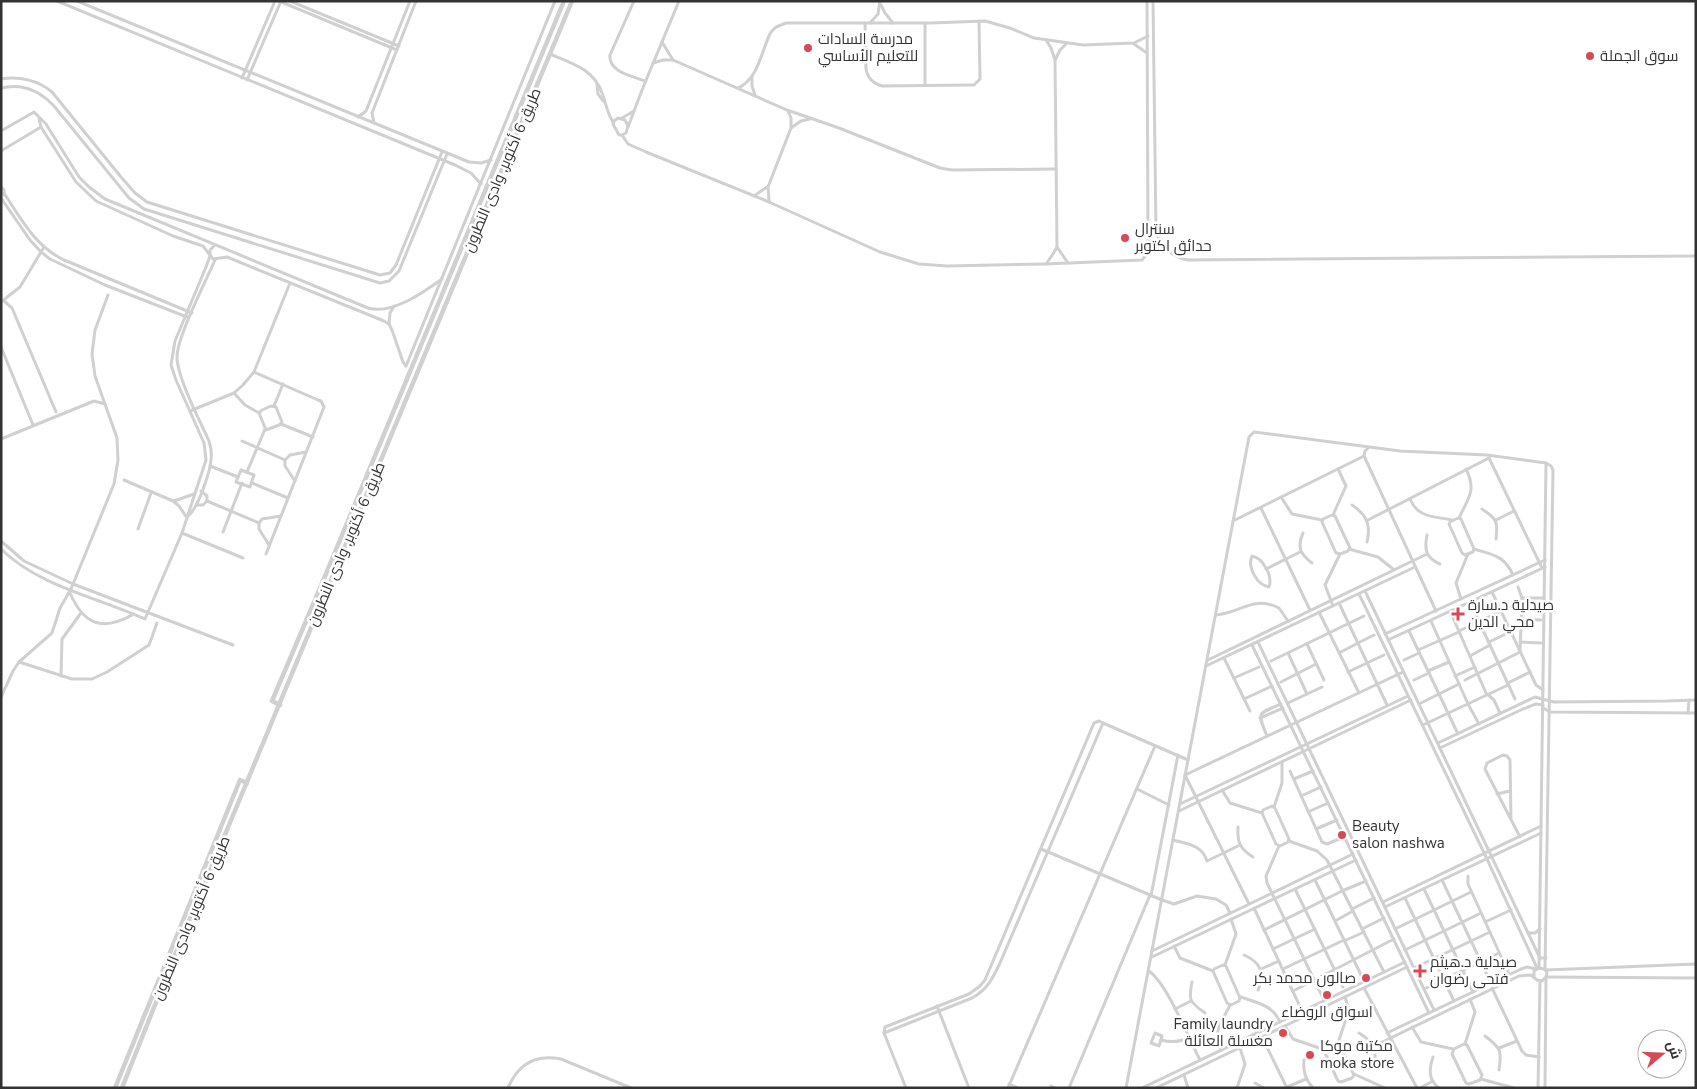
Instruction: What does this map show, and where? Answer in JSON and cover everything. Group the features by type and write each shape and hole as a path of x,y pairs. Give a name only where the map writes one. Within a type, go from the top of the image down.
{"street":[{"path":"57,1 440,158 470,173 481,184"},
{"path":"77,1 447,154 473,163 491,160"},
{"path":"242,78 275,1"},
{"path":"247,80 280,1 398,48"},
{"path":"290,1 392,46"},
{"path":"358,117 366,111 410,1"},
{"path":"374,124 372,113 416,1"},
{"path":"549,1 553,8"},
{"path":"394,306 390,313 389,324 406,366 555,1"},
{"name":"طريق 6 أكتوبر, وادى النطرون","path":"280,705 272,701 564,1"},
{"name":"طريق 6 أكتوبر, وادى النطرون","path":"122,1088 174,957 572,1"},
{"path":"634,1 610,60 615,68 646,81"},
{"path":"622,135 626,133 679,1"},
{"path":"550,54 591,74 597,84 598,94 604,102 618,135 622,135 631,146 769,202 880,252 919,264 946,266 1140,260 1146,256 1149,163 1147,1"},
{"path":"1153,1 1156,231 1160,241 1178,257 1189,260 1696,256"},
{"path":"880,2 885,13 893,23"},
{"path":"880,2 878,14 867,23 866,69 867,75 871,80 882,86 974,85 978,83 980,75 979,21"},
{"path":"755,95 752,86 753,76 770,35 780,25 790,22 925,23 979,21 1002,25 1034,38 1083,45 1134,44 1148,36"},
{"path":"925,23 925,85"},
{"path":"1045,264 1053,254 1056,246 1055,60 1046,40"},
{"path":"662,42 673,60"},
{"path":"1055,60 1060,50 1066,44"},
{"path":"1134,44 1148,53"},
{"path":"653,63 673,60 787,110 940,168 952,170 1056,169"},
{"path":"738,88 747,83 753,76"},
{"path":"1,79 22,78 34,81 48,88 56,95 121,177 138,196 150,203 376,274 387,274 396,265 442,152"},
{"path":"1,88 23,87 35,91 44,97 54,106 126,194 140,206 376,282 385,282 393,279 399,271 447,154"},
{"path":"769,202 768,187 791,128 791,118 787,110"},
{"path":"613,122 635,111"},
{"path":"1,131 36,112 41,127 78,185 96,201 173,236 205,247 210,256 215,260"},
{"path":"621,118 625,120 628,127"},
{"path":"791,128 801,121 812,118"},
{"path":"39,119 46,124 79,177 100,196 214,246 357,304 377,310 394,306 419,295 442,279"},
{"path":"1,152 41,127"},
{"path":"502,131 516,137"},
{"path":"54,148 59,145"},
{"path":"455,165 458,158"},
{"path":"1,187 30,232 44,247 64,260 192,313"},
{"path":"753,196 768,187"},
{"path":"4,193 1,197 26,236 41,252 62,265 188,318"},
{"path":"205,228 207,221"},
{"path":"190,241 191,236"},
{"path":"188,517 196,505 212,456 210,445 177,360 178,350 188,318 188,311 210,256 210,250 214,246"},
{"path":"1056,246 1068,263"},
{"path":"44,247 20,288 3,302 12,308 56,412"},
{"path":"1,549 21,566 70,591 145,619 182,533 188,517 188,510 205,464 206,452 174,374 172,364 175,341 192,313 215,260 225,256 389,324"},
{"path":"254,268 256,263"},
{"path":"206,267 211,269"},
{"path":"116,289 118,283"},
{"path":"190,411 234,393 254,372 290,283"},
{"path":"329,299 331,293"},
{"path":"1,697 19,662 52,633 60,608 70,591 116,476 118,460 117,438 93,370 92,349 96,330 108,295"},
{"path":"336,302 338,296"},
{"path":"355,309 357,304"},
{"path":"366,314 368,308"},
{"path":"1,347 33,425"},
{"path":"254,372 321,401 324,411 266,554"},
{"path":"259,413 274,406 283,384"},
{"path":"1,439 94,401 100,389"},
{"path":"234,393 245,405 259,413 265,429 247,472"},
{"path":"94,401 106,405"},
{"path":"274,406 282,421 281,424"},
{"path":"265,429 267,430 281,424 313,437"},
{"path":"1126,1088 1249,437 1257,431 1369,447 1414,452 1442,451 1546,463 1551,466 1545,1088"},
{"path":"242,441 285,460"},
{"path":"1369,447 1365,451 1364,456 1436,611"},
{"path":"295,482 285,466 285,460 288,456 307,452"},
{"path":"1233,522 1364,456"},
{"path":"1368,520 1488,456"},
{"path":"1488,456 1543,568"},
{"path":"1534,977 1540,958 1544,634 1543,568 1545,560 1546,463"},
{"path":"210,466 238,477"},
{"path":"1282,498 1292,514 1322,520 1333,515 1346,486 1338,469"},
{"path":"1466,469 1472,486 1459,518 1449,524 1462,553 1465,555 1473,552 1474,549"},
{"path":"240,470 247,472 254,475 250,487 236,482 240,470"},
{"path":"124,480 173,501 188,517"},
{"path":"252,483 288,498"},
{"path":"223,532 242,484"},
{"path":"201,491 207,496 207,501"},
{"path":"138,529 151,492"},
{"path":"173,501 194,494"},
{"path":"1410,499 1413,507 1419,513 1453,520"},
{"path":"207,501 259,523"},
{"path":"196,505 203,505 207,501"},
{"path":"1352,505 1364,514 1368,520 1367,542"},
{"path":"1261,508 1310,610"},
{"path":"1482,509 1496,520 1496,539"},
{"path":"1496,520 1514,511"},
{"path":"269,545 259,530 259,523 262,519 281,515"},
{"path":"1333,515 1349,549"},
{"path":"1459,518 1474,549 1502,558 1507,562 1513,575"},
{"path":"1322,520 1336,553 1340,554"},
{"path":"182,533 243,558"},
{"path":"1303,533 1299,543 1300,552 1312,563"},
{"path":"1427,535 1425,545 1427,554 1432,560 1440,564"},
{"path":"1,541 24,561 72,584 233,645"},
{"path":"1333,606 1325,585 1340,554 1349,549 1378,557 1393,570"},
{"path":"1266,569 1300,552"},
{"path":"1207,660 1427,554"},
{"path":"1461,599 1456,583 1468,554"},
{"path":"1252,556 1258,558 1266,569 1270,580 1269,587 1262,585 1254,574 1250,562 1252,556"},
{"path":"1385,634 1545,560"},
{"path":"1206,667 1415,566"},
{"path":"1388,640 1543,568"},
{"path":"1498,582 1501,588"},
{"path":"1518,587 1522,598 1520,652"},
{"path":"70,591 81,613 90,620 108,624 119,622 134,614"},
{"path":"1365,591 1540,958"},
{"path":"1492,592 1536,685 1543,690"},
{"path":"1358,594 1457,796 1537,968"},
{"path":"1522,598 1544,598"},
{"path":"1470,602 1515,699"},
{"path":"1216,615 1234,612 1246,605 1256,603 1279,608 1288,621"},
{"path":"1340,603 1388,706"},
{"path":"1367,612 1373,609"},
{"path":"1450,611 1488,694 1494,700 1500,713"},
{"path":"1319,612 1359,693"},
{"path":"1404,660 1501,612"},
{"path":"60,676 63,636 81,613"},
{"path":"1272,661 1364,616"},
{"path":"1430,620 1479,724"},
{"path":"1521,620 1541,620"},
{"path":"19,662 60,676 85,680 107,672 149,645 157,623"},
{"path":"1270,629 1272,635"},
{"path":"1409,631 1458,734"},
{"path":"1470,656 1510,632"},
{"path":"1544,634 1550,634"},
{"path":"1339,653 1374,635"},
{"path":"1258,642 1434,1010"},
{"path":"1520,642 1541,643"},
{"path":"1307,644 1324,680"},
{"path":"1252,645 1429,1013"},
{"path":"1465,680 1520,652"},
{"path":"1288,653 1307,694"},
{"path":"1348,672 1384,655"},
{"path":"1224,658 1250,711"},
{"path":"1414,680 1449,662"},
{"path":"1281,682 1317,664"},
{"path":"1234,678 1258,667"},
{"path":"1455,676 1475,667"},
{"path":"1186,775 1403,672"},
{"path":"1423,725 1530,672"},
{"path":"1421,703 1459,684"},
{"path":"1244,699 1272,686"},
{"path":"1288,703 1322,687"},
{"path":"1180,804 1408,696"},
{"path":"1438,743 1535,697 1561,702 1696,700"},
{"path":"1179,811 1410,700"},
{"path":"1688,713 1689,700"},
{"path":"1561,702 1559,707 1561,712"},
{"path":"1267,736 1260,718 1263,712 1281,704"},
{"path":"1518,704 1520,710"},
{"path":"1440,748 1536,704 1543,706 1550,712 1696,713"},
{"path":"1260,718 1283,708"},
{"path":"906,1088 884,1032 886,1025 969,994 985,980 1094,724 1099,721 1188,760"},
{"path":"884,1032 972,998 981,994 987,987 1000,963 1103,723"},
{"path":"1018,1088 1008,1086 1155,746"},
{"path":"1511,820 1510,760 1505,755 1501,755 1487,763 1485,769 1497,794 1511,820 1520,836"},
{"path":"1069,1088 1151,896 1178,756"},
{"path":"1282,762 1282,783 1274,807 1289,838 1288,841"},
{"path":"1290,771 1321,840 1326,844 1344,837"},
{"path":"1294,779 1313,771"},
{"path":"1244,774 1246,779"},
{"path":"1186,775 1249,904"},
{"path":"1542,779 1549,780"},
{"name":"طريق 6 أكتوبر, وادى النطرون","path":"115,1088 240,780 247,783"},
{"path":"1301,796 1321,787"},
{"path":"1137,789 1169,804"},
{"path":"1222,790 1230,802 1262,813 1276,844 1279,846"},
{"path":"1497,794 1510,791"},
{"path":"1457,796 1462,794"},
{"path":"1308,812 1328,803"},
{"path":"1262,813 1263,810 1274,807"},
{"path":"1332,812 1338,809"},
{"path":"1316,829 1337,820"},
{"path":"1383,902 1541,826"},
{"path":"1238,827 1240,845 1243,850 1253,857"},
{"path":"1385,907 1541,833"},
{"path":"1173,840 1196,846 1205,855 1207,861 1240,845"},
{"path":"1324,1000 1267,883 1266,876 1279,846 1288,841 1317,851 1322,855 1330,866 1384,972"},
{"path":"1041,849 1162,900 1174,904 1197,896 1216,899 1226,905 1230,913"},
{"path":"1152,951 1353,854"},
{"path":"1151,957 1356,860"},
{"path":"1363,875 1368,872"},
{"path":"1468,876 1471,892 1509,974"},
{"path":"1436,877 1452,902 1491,983"},
{"path":"1315,880 1363,978"},
{"path":"1264,930 1342,890 1366,881"},
{"path":"1286,886 1288,892"},
{"path":"1540,886 1547,886"},
{"path":"1296,889 1343,987"},
{"path":"1424,889 1473,992"},
{"path":"1395,928 1471,892"},
{"path":"1505,897 1510,894"},
{"path":"1334,921 1374,898"},
{"path":"1405,898 1456,1006"},
{"path":"1254,908 1302,1011"},
{"path":"1485,922 1511,910"},
{"path":"1405,950 1481,913"},
{"path":"1283,970 1384,918"},
{"path":"1213,971 1225,965 1236,934 1231,919"},
{"path":"1528,933 1535,933 1540,928"},
{"path":"1273,949 1315,929"},
{"path":"1414,968 1490,932"},
{"path":"1180,937 1183,942"},
{"path":"1293,990 1394,939"},
{"path":"1174,946 1180,958 1213,971 1227,1003 1230,1005"},
{"path":"1424,989 1499,953"},
{"path":"1244,955 1255,960 1261,969 1262,979 1258,990"},
{"path":"1527,967 1531,965 1532,958"},
{"path":"1540,958 1546,958"},
{"path":"1261,969 1279,961"},
{"path":"1142,1088 1405,962"},
{"path":"1387,1032 1521,968 1546,970 1696,964"},
{"path":"1225,965 1240,997 1271,1008 1280,1022"},
{"path":"1156,1088 1407,967"},
{"path":"1521,968 1523,974"},
{"path":"1148,971 1160,981 1200,1060"},
{"path":"1374,1046 1523,974 1540,981"},
{"path":"1540,981 1546,978 1696,978"},
{"path":"1538,1088 1540,981"},
{"path":"1192,982 1191,1001 1205,1013"},
{"path":"1364,988 1418,1088 1433,1081"},
{"path":"1492,988 1524,1054 1538,1056"},
{"path":"1335,995 1337,1001"},
{"path":"1221,1050 1217,1034 1230,1005 1239,1001 1240,997"},
{"path":"1285,1026 1293,1039 1325,1050 1338,1043 1349,1010 1345,997"},
{"path":"1470,999 1475,1012 1465,1044 1481,1074 1481,1079"},
{"path":"1175,1009 1191,1001"},
{"path":"937,1006 969,1088"},
{"path":"1412,1027 1421,1042 1454,1049 1465,1044"},
{"path":"1359,1033 1374,1046 1376,1052 1375,1065"},
{"path":"1485,1036 1499,1048 1501,1059 1499,1070"},
{"path":"1262,1037 1287,1087 1306,1079"},
{"path":"1161,1040 1180,1042 1189,1038"},
{"path":"1499,1048 1517,1041"},
{"path":"1338,1043 1354,1074 1385,1088"},
{"path":"1226,1048 1228,1053"},
{"path":"1237,1088 1245,1064 1240,1048"},
{"path":"1454,1049 1452,1054 1468,1086 1481,1079 1514,1088"},
{"path":"1325,1050 1340,1082 1338,1088"},
{"path":"508,1088 514,1075 521,1067 530,1061 551,1057 562,1059 631,1088"},
{"path":"1433,1057 1430,1069 1433,1081 1440,1088"},
{"path":"1304,1060 1304,1073 1313,1088"},
{"path":"1340,1082 1352,1078 1354,1074"},
{"path":"1184,1075 1188,1088"},
{"path":"1254,1083 1264,1088"},
{"path":"1051,1086 1055,1088"}],"place":[{"name":"مدرسة السادات للتعليم الأساسي","path":"808,48"},
{"name":"سوق الجملة","path":"1590,56"},
{"name":"سنترال حدائق اكتوبر","path":"1125,238"},
{"name":"صيدلية د.سارة محي الدين","path":"1458,614"},
{"name":"Beauty salon nashwa","path":"1342,835"},
{"name":"صيدلية د.هيثم فتحى رضوان","path":"1420,971"},
{"name":"صالون محمد بكر","path":"1366,978"},
{"name":"اسواق الروضاء","path":"1327,995"},
{"name":"Family laundry مغسلة العائلة","path":"1283,1033"},
{"name":"مكتبة موكا moka store","path":"1310,1055"}]}
